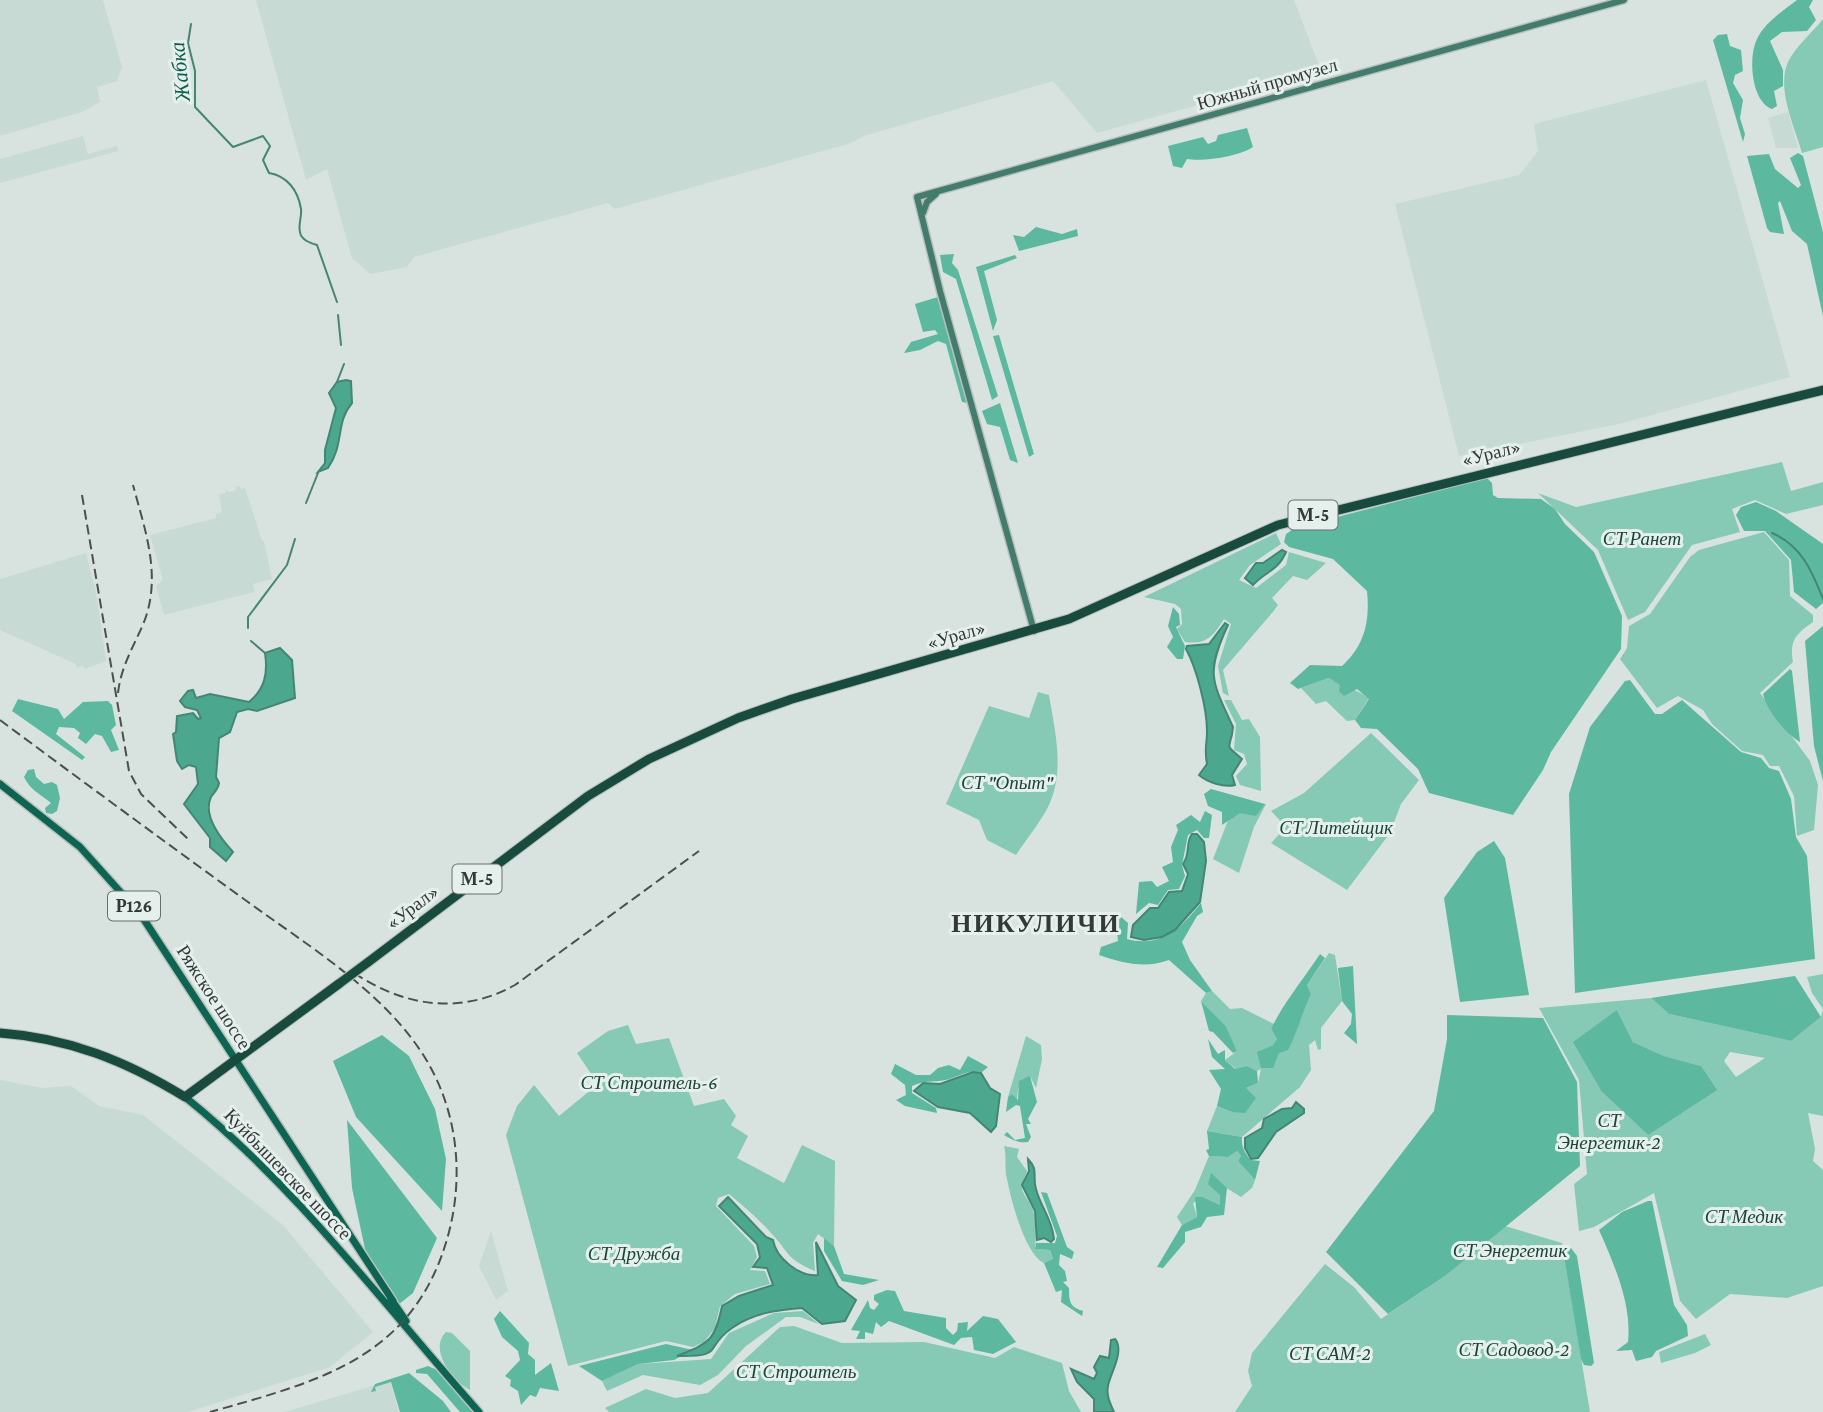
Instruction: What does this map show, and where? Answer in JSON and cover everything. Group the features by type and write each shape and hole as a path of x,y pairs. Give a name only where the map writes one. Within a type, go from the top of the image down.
{"highway":[{"name":"«Урал»","path":"185,1097 340,984 588,796 649,759 738,718 792,699 1069,620 1278,525 1823,390"},
{"name":"Куйбышевское шоссе","path":"0,1032 53,1039 98,1052 185,1097"}],"main road":[{"name":"Южный промузел","path":"922,218 917,197 1624,0"},
{"path":"941,190 927,202 922,218 1034,631"},
{"name":"Ряжское шоссе","path":"0,784 80,847 114,882 152,929 365,1258 391,1303"},
{"name":"Куйбышевское шоссе","path":"185,1097 243,1147 391,1303 479,1412"},
{"name":"Ряжское шоссе","path":"365,1258 381,1291 391,1303"},
{"name":"Куйбышевское шоссе","path":"356,1269 381,1291"},
{"name":"Куйбышевское шоссе","path":"432,1355 485,1412"}],"shaded area":[{"path":"0,0 103,0 122,67 117,81 97,87 100,102 82,112 0,136"},
{"path":"256,0 1294,0 1321,71 1097,133 1053,81 864,136 851,143 615,209 608,203 414,257 407,267 370,274 352,258 327,169 306,180"},
{"path":"1797,0 1813,0 1809,7 1816,20 1807,31 1782,32 1770,41 1783,70 1783,86 1774,91 1777,106 1772,109 1760,97 1753,78 1754,47 1765,27"},
{"path":"1727,34 1730,46 1741,50 1743,71 1735,75 1733,83 1743,100 1740,118 1745,134 1743,142 1713,40 1718,35"},
{"path":"1706,80 1790,377 1619,424 1459,456 1395,204 1519,175 1538,151 1534,124"},
{"path":"1788,112 1798,148 1776,148 1768,118"},
{"path":"1247,128 1253,147 1222,158 1187,159 1182,168 1173,166 1168,146 1203,137 1208,144 1216,141 1218,135"},
{"path":"83,136 88,154 117,146 118,151 0,183 0,159"},
{"path":"1798,153 1803,156 1823,232 1823,316 1807,244 1792,231 1780,201 1778,203 1784,234 1770,232 1767,228 1747,156 1769,154 1775,169 1798,188 1801,185 1790,158"},
{"path":"1036,227 1062,234 1077,229 1078,236 1019,251 1013,235 1024,237"},
{"path":"954,254 952,263 958,270 998,396 992,400 956,279 943,272 940,255"},
{"path":"1015,255 1017,258 984,271 997,320 993,331 976,267"},
{"path":"938,297 968,403 962,402 946,344 938,341 920,350 904,353 911,342 938,334 935,330 923,332 915,304"},
{"path":"999,335 1034,454 1029,457 993,336"},
{"path":"351,381 352,403 343,418 333,459 328,468 318,472 325,463 325,450 336,408 329,393 337,382"},
{"path":"1000,403 1018,463 1010,460 1000,427 987,424 982,411"},
{"path":"1487,478 1492,483 1493,495 1498,498 1541,499 1555,509 1565,524 1594,552 1622,616 1621,649 1551,752 1543,770 1513,815 1429,793 1418,769 1377,729 1361,728 1355,720 1369,699 1357,689 1344,696 1339,691 1340,685 1329,678 1298,689 1290,683 1310,665 1342,666 1350,658 1364,632 1368,602 1367,591 1333,559 1289,547 1284,542 1286,534 1295,528"},
{"path":"240,486 241,489 245,488 264,541 272,579 253,584 254,592 164,615 156,586 163,580 150,535 216,518 216,514 222,512 219,494 226,493 225,489 229,492"},
{"path":"1756,502 1776,511 1823,544 1823,603 1816,609 1794,592 1791,560 1765,531 1744,531 1736,515 1741,507"},
{"path":"1282,550 1286,552 1279,563 1253,585 1245,578 1256,563 1263,563"},
{"path":"86,553 96,592 106,661 85,669 83,666 77,668 76,664 0,630 0,579"},
{"path":"1173,607 1179,614 1180,625 1176,627 1185,646 1183,659 1177,659 1167,647 1173,637 1168,626"},
{"path":"1225,623 1228,625 1216,655 1214,677 1220,699 1233,727 1229,746 1242,759 1232,775 1235,785 1231,786 1216,784 1199,775 1207,764 1207,722 1197,678 1186,649 1187,646 1209,644"},
{"path":"1823,626 1823,781 1814,746 1805,641"},
{"path":"280,648 292,660 295,698 257,711 248,709 237,712 230,732 219,738 216,777 219,783 211,797 209,812 214,827 233,852 226,861 210,847 210,838 184,804 198,784 196,767 189,765 182,769 177,761 173,734 176,732 177,716 193,713 198,719 201,718 197,710 185,707 180,701 188,691 193,690 196,698 210,694 249,702 259,692 264,680 265,653"},
{"path":"1790,669 1800,742 1777,721 1763,694"},
{"path":"1630,680 1655,714 1662,714 1682,700 1741,752 1761,758 1769,768 1779,771 1791,799 1796,837 1807,856 1815,959 1575,993 1569,794 1590,727 1625,681"},
{"path":"18,699 58,709 64,719 83,702 108,701 112,705 116,725 111,730 119,750 111,752 102,736 95,734 86,744 78,738 80,733 74,728 59,727 56,734 85,757 82,760 12,711"},
{"path":"34,769 36,777 44,784 52,782 57,785 60,798 57,811 52,814 46,813 45,808 51,803 32,789 24,777 28,770"},
{"path":"1211,789 1265,804 1256,816 1240,813 1222,825 1222,812 1208,806 1204,794"},
{"path":"1205,811 1212,815 1209,838 1204,838 1197,830 1188,835 1182,865 1185,876 1179,889 1168,890 1158,905 1149,903 1136,914 1139,882 1152,881 1157,887 1169,881 1162,867 1173,862 1171,847 1178,830 1176,825 1191,815 1200,822"},
{"path":"1192,834 1197,834 1204,842 1206,861 1200,902 1175,930 1162,937 1144,940 1131,937 1133,925 1150,908 1158,908 1169,892 1182,891 1188,874 1183,864"},
{"path":"1494,841 1505,858 1529,995 1460,1002 1444,898 1477,852"},
{"path":"1201,903 1203,912 1197,916 1182,942 1190,960 1212,991 1206,993 1169,960 1134,964 1099,955 1101,947 1118,941 1117,930 1110,922 1120,916 1128,923 1127,939 1150,941 1178,928"},
{"path":"1320,954 1325,958 1307,985 1311,994 1288,1050 1279,1053 1273,1068 1261,1068 1257,1052 1272,1046 1277,1039 1271,1029 1276,1019"},
{"path":"1353,966 1357,1044 1344,1033 1351,1024 1352,1014 1342,1001 1338,968"},
{"path":"1795,976 1821,1017 1791,1041 1669,1014 1651,998"},
{"path":"1201,1001 1226,1026 1237,1051 1233,1053 1209,1031"},
{"path":"1617,1010 1633,1042 1664,1056 1701,1066 1717,1090 1648,1135 1602,1092 1573,1042"},
{"path":"1447,1015 1543,1018 1577,1082 1580,1166 1445,1276 1388,1314 1326,1252 1434,1111 1447,1039"},
{"path":"382,1035 409,1056 435,1109 446,1159 442,1211 356,1117 333,1061"},
{"path":"1208,1039 1218,1054 1225,1050 1225,1060 1235,1069 1247,1066 1257,1071 1258,1083 1246,1088 1256,1098 1245,1113 1232,1112 1217,1106 1221,1089 1209,1070 1225,1069 1212,1057"},
{"path":"968,1056 988,1067 982,1072 970,1072 912,1086 912,1093 936,1108 937,1113 905,1106 896,1100 906,1095 905,1085 891,1074 895,1064 916,1075 930,1075 938,1068 949,1065 960,1070"},
{"path":"973,1072 981,1073 990,1088 1000,1094 996,1126 991,1132 970,1113 938,1107 914,1091 923,1083 940,1084"},
{"path":"1030,1076 1037,1102 1028,1119 1031,1124 1026,1124 1031,1137 1028,1142 1021,1142 1013,1140 1004,1135 1007,1132 1015,1140 1025,1138 1020,1106 1016,1105 1006,1112 1008,1097 1012,1094 1018,1100 1019,1081"},
{"path":"0,1080 42,1088 71,1086 99,1106 143,1115 283,1225 373,1332 330,1367 188,1412 0,1412"},
{"path":"1296,1102 1304,1109 1304,1113 1276,1132 1258,1158 1251,1159 1245,1148 1245,1138 1262,1128 1264,1119 1282,1109 1292,1108"},
{"path":"347,1120 437,1238 413,1293 398,1305 365,1249 352,1188"},
{"path":"1207,1131 1242,1137 1247,1155 1251,1160 1260,1161 1255,1180 1238,1161 1241,1156 1237,1151 1228,1157 1209,1156 1206,1150 1209,1149"},
{"path":"1028,1159 1033,1166 1038,1195 1053,1232 1054,1239 1051,1242 1044,1238 1037,1240 1035,1211 1022,1185 1029,1171"},
{"path":"1211,1173 1227,1188 1224,1215 1207,1217 1201,1227 1185,1232 1185,1242 1163,1268 1157,1267 1182,1225 1197,1217 1195,1197 1203,1197 1220,1205 1220,1195 1208,1184"},
{"path":"1041,1192 1047,1193 1067,1247 1074,1252 1072,1259 1060,1254 1059,1265 1065,1271 1067,1281 1063,1282 1069,1288 1071,1303 1083,1311 1082,1316 1061,1302 1062,1290 1056,1292 1044,1263 1053,1259 1050,1250 1035,1249 1036,1243 1055,1243 1057,1236"},
{"path":"728,1197 766,1237 773,1240 784,1260 796,1270 818,1275 816,1242 838,1286 856,1300 845,1321 822,1324 802,1308 774,1311 732,1328 708,1353 677,1356 697,1348 709,1339 717,1327 722,1306 739,1296 773,1285 767,1268 753,1267 760,1257 757,1244 719,1206"},
{"path":"1652,1201 1674,1305 1687,1325 1688,1336 1656,1351 1652,1357 1636,1361 1632,1350 1616,1351 1628,1342 1627,1313 1621,1285 1599,1230 1622,1212"},
{"path":"491,1231 508,1291 496,1300 479,1266"},
{"path":"824,1238 834,1246 844,1274 879,1280 863,1285 842,1281 824,1251"},
{"path":"1571,1248 1577,1256 1594,1363 1591,1366 1584,1365 1581,1359 1563,1250"},
{"path":"887,1290 895,1291 904,1311 946,1318 946,1328 953,1335 957,1331 958,1323 968,1322 967,1331 983,1316 998,1319 1016,1342 993,1354 974,1350 972,1337 961,1338 954,1345 889,1321 881,1327 876,1322 873,1334 865,1332 865,1339 856,1339 860,1331 851,1330 868,1300 870,1308 874,1310 879,1304 874,1300 874,1295"},
{"path":"500,1311 529,1343 528,1354 535,1360 535,1375 551,1363 559,1391 540,1388 536,1397 530,1395 521,1405 518,1391 510,1386 511,1380 505,1376 520,1360 518,1351 502,1337 494,1319"},
{"path":"1115,1339 1118,1356 1108,1389 1114,1412 1094,1412 1094,1399 1077,1382 1071,1369 1094,1379 1097,1373 1094,1367 1100,1356 1109,1358 1111,1340"},
{"path":"666,1344 693,1350 674,1360 638,1364 602,1381 579,1366"},
{"path":"428,1366 437,1370 474,1412 460,1412 427,1374 416,1373 416,1370"},
{"path":"409,1373 443,1401 451,1412 400,1412 391,1382 375,1387 376,1391 371,1392 375,1384"},
{"path":"390,1381 399,1412 284,1412"}],"green space":[{"path":"1823,19 1823,147 1802,153 1785,96 1785,73 1795,51"},
{"name":"СТ Ранет","path":"1782,462 1791,491 1823,482 1823,505 1786,514 1755,500 1732,509 1740,532 1692,545 1645,612 1628,620 1598,550 1538,493 1576,507"},
{"path":"1764,532 1789,560 1790,596 1813,615 1813,622 1795,638 1792,648 1793,662 1760,693 1810,761 1818,785 1814,830 1797,836 1794,796 1779,766 1770,766 1763,755 1742,751 1712,724 1703,710 1678,696 1657,708 1620,659 1627,648 1629,626 1650,614 1690,557 1699,550"},
{"path":"1276,533 1281,544 1250,565 1239,580 1256,588 1286,565 1289,552 1326,563 1307,580 1293,576 1272,598 1278,605 1223,670 1229,696 1223,693 1218,666 1231,624 1224,619 1204,641 1185,642 1177,629 1182,624 1181,609 1175,604 1144,597"},
{"path":"1329,678 1369,698 1355,720 1347,721 1326,701 1316,704 1301,688"},
{"name":"СТ \"Опыт\"","path":"1038,692 1049,695 1058,767 1053,795 1047,809 1016,855 987,840 979,820 946,804 989,706 1029,718"},
{"path":"1224,700 1231,700 1242,720 1249,719 1260,737 1261,791 1240,785 1236,776 1247,764 1244,754 1234,750 1236,724"},
{"name":"СТ Литейщик","path":"1371,733 1419,780 1401,804 1390,833 1347,890 1271,843 1286,827 1271,811 1304,793"},
{"path":"1266,804 1254,827 1239,873 1213,859 1234,805"},
{"path":"1329,953 1335,955 1342,1001 1321,1028 1321,1049 1318,1050 1315,1040 1309,1045 1311,1070 1300,1087 1242,1137 1207,1131 1217,1106 1232,1112 1245,1112 1246,1088 1258,1083 1261,1069 1257,1071 1247,1066 1236,1069 1225,1060 1237,1051 1226,1026 1201,1001 1206,993 1212,991 1230,1009 1242,1008 1274,1024 1271,1029 1277,1039 1272,1046 1279,1053 1311,994 1307,985"},
{"path":"1823,974 1823,1009 1812,993 1807,977"},
{"path":"1651,998 1669,1014 1791,1041 1821,1017 1823,1009 1823,1116 1808,1113 1815,1149 1813,1161 1823,1170 1823,1286 1787,1298 1730,1294 1696,1319 1680,1301 1654,1193 1594,1227 1579,1231 1574,1184 1587,1174 1579,1080 1539,1008","holes":["1617,1010 1633,1042 1664,1056 1701,1066 1648,1135 1602,1092","1730,1052 1765,1058 1736,1077 1724,1061"]},
{"name":"СТ Дружба","path":"628,1025 636,1044 669,1038 694,1106 724,1099 736,1116 731,1125 748,1136 737,1158 784,1183 802,1145 835,1161 834,1246 818,1234 813,1243 815,1271 792,1258 760,1222 729,1194 718,1198 716,1206 754,1246 757,1257 750,1270 765,1271 770,1284 735,1294 720,1306 715,1328 704,1342 693,1347 666,1341 568,1366 506,1135 517,1106 534,1085 559,1116 598,1084 577,1053 608,1031"},
{"path":"1026,1036 1041,1045 1042,1059 1036,1088 1030,1076 1018,1089 1017,1100 1012,1094 1008,1097"},
{"path":"1004,1146 1019,1149 1017,1157 1027,1171 1022,1188 1034,1214 1035,1249 1050,1250 1053,1259 1044,1263 1031,1249 1020,1226 1006,1175"},
{"path":"1237,1151 1241,1156 1238,1161 1255,1180 1252,1188 1241,1197 1225,1187 1220,1195 1220,1205 1203,1197 1193,1203 1197,1217 1182,1225 1177,1217 1195,1190 1209,1156 1228,1157"},
{"path":"1505,1226 1562,1243 1590,1412 1235,1412 1252,1386 1248,1371 1252,1353 1325,1264 1354,1287 1381,1319 1445,1276"},
{"path":"803,1311 819,1324 800,1317 786,1317 746,1346 718,1375 700,1385 643,1375 607,1391 602,1381 638,1364 711,1359 729,1333 774,1313"},
{"name":"СТ Строитель","path":"794,1326 842,1343 924,1342 995,1358 1014,1347 1062,1363 1069,1391 1081,1412 609,1412 605,1408 646,1389 675,1398 708,1393 780,1327"},
{"path":"446,1332 452,1333 470,1351 470,1390 450,1372 441,1356 441,1339"},
{"path":"1705,1334 1711,1345 1695,1353 1661,1363 1659,1352"}],"waterway":[{"name":"Жабка","path":"191,24 188,43 195,71 195,107 233,147 263,136 270,146 263,160 269,173 281,177 294,190 301,209 301,235 306,241 317,245 337,302"},
{"name":"Жабка","path":"338,315 341,345"},
{"name":"Жабка","path":"337,382 344,364"},
{"name":"Жабка","path":"306,503 318,473"},
{"path":"1772,533 1791,544 1798,552 1810,569 1823,599"},
{"name":"Жабка","path":"248,628 248,617 287,565 295,539"},
{"path":"251,641 265,653"}],"railway":[{"path":"118,693 125,665 144,622 152,588 150,553 133,485"},
{"path":"82,495 129,771 141,794 188,839"},
{"path":"0,720 363,987 384,1007 420,1050 442,1092 449,1115 456,1161 454,1209 434,1275 413,1309 388,1336 358,1358 325,1375 289,1389 210,1412"},
{"path":"354,973 393,993 433,1003 474,1001 495,994 515,985 699,851"}],"district":[{"name":"НИКУЛИЧИ","path":"1036,923"}],"park label":[{"name":"СТ Строитель-6","path":"649,1082"},
{"name":"СТ Энергетик-2","path":"1609,1131"},
{"name":"СТ Медик","path":"1744,1216"},
{"name":"СТ Энергетик","path":"1510,1250"},
{"name":"СТ Садовод-2","path":"1514,1349"},
{"name":"СТ САМ-2","path":"1330,1353"}]}
